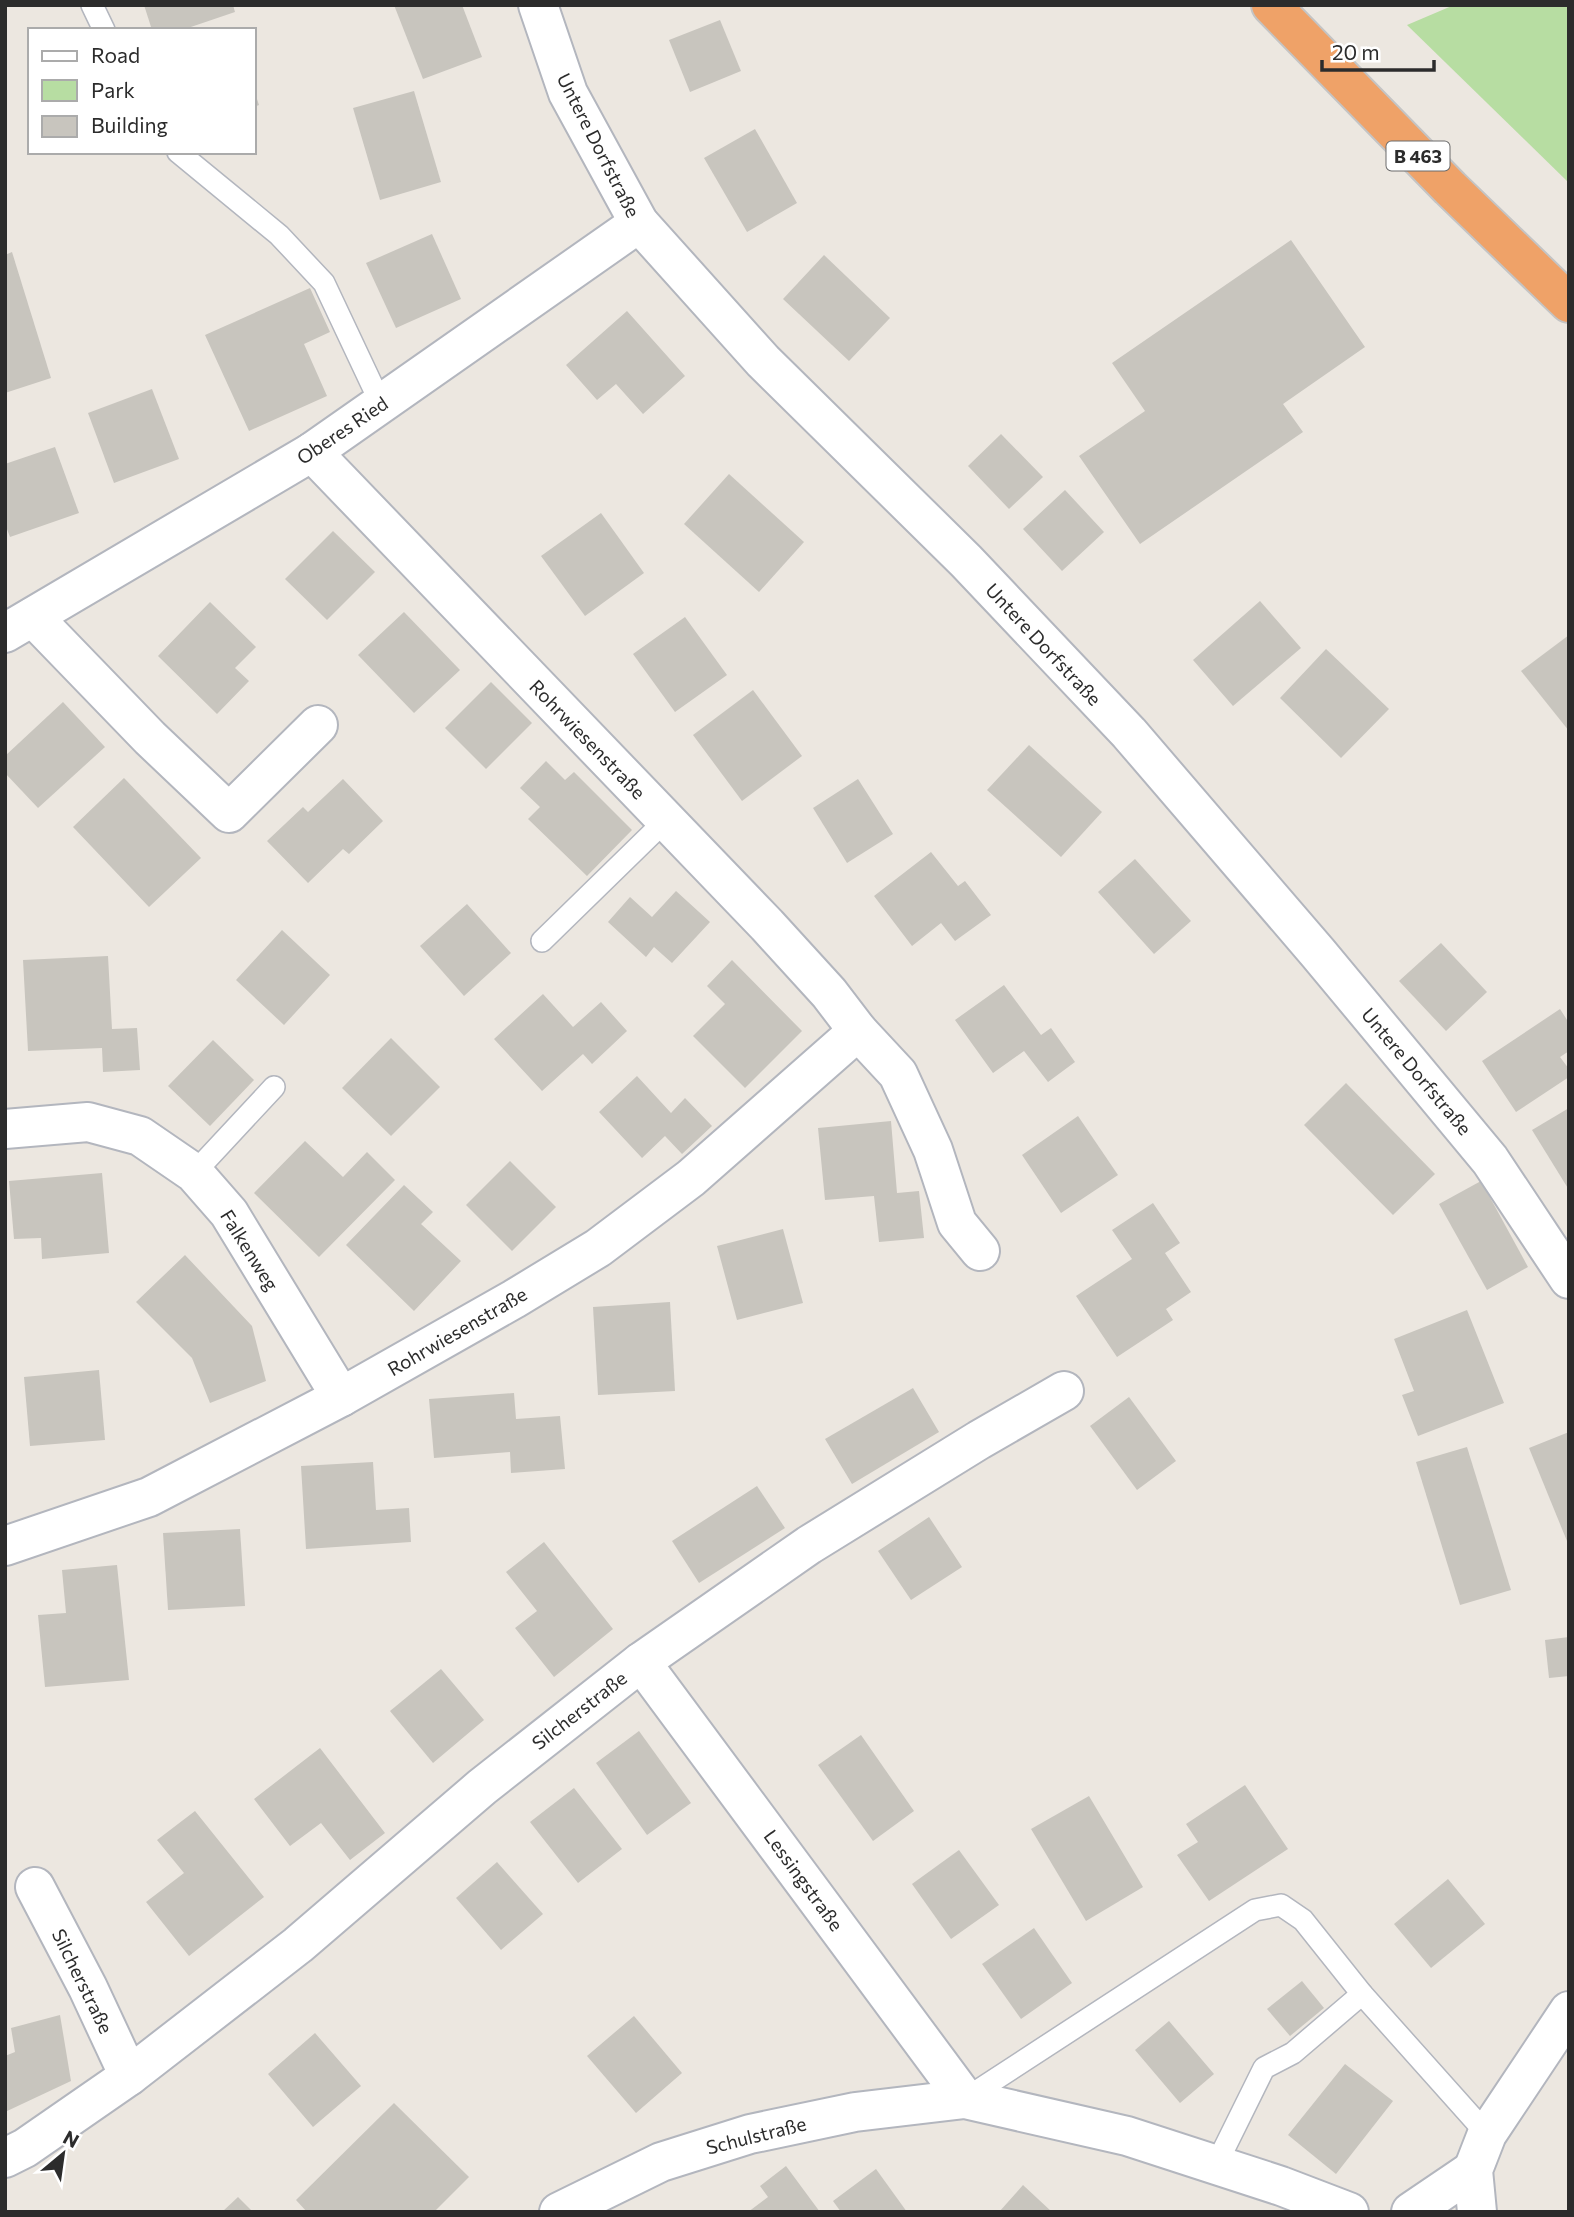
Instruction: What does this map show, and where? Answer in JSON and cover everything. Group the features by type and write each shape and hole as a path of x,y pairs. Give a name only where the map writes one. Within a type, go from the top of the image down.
{"highway":[{"name":"B 463","path":"1271,5 1450,188 1569,303"}],"street":[{"name":"Untere Dorfstraße","path":"538,5 568,93 639,223 763,361 966,561 1129,733 1318,953 1490,1160 1569,1279"},
{"name":"Oberes Ried","path":"318,725 229,813 150,738 19,625 312,452 639,223"},
{"name":"Rohrwiesenstraße","path":"312,452 829,993 858,1031 898,1074 933,1150 957,1223 980,1251"},
{"name":"Rohrwiesenstraße","path":"5,1546 149,1497 341,1397 514,1299 598,1248 691,1178 858,1031"},
{"name":"Falkenweg","path":"5,1129 88,1122 140,1136 194,1173 229,1213 341,1397"},
{"name":"Silcherstraße","path":"5,2158 25,2148 129,2076 298,1945 482,1787 641,1661 809,1545 1063,1391"},
{"name":"Lessingstraße","path":"641,1661 965,2099"},
{"name":"Silcherstraße","path":"35,1887 88,1988 129,2076"},
{"path":"1478,2212 1473,2170 1487,2134 1569,2011"},
{"name":"Schulstraße","path":"559,2212 661,2162 750,2134 855,2112 965,2099 1127,2136 1281,2186 1349,2212"},
{"path":"1411,2212 1473,2170"}],"lane":[{"path":"92,5 103,28"},
{"path":"179,154 279,235 324,283 381,404"},
{"path":"542,941 666,820"},
{"path":"194,1173 274,1087"},
{"name":"Schulstraße","path":"965,2099 1255,1910 1281,1905 1303,1920 1362,1994"},
{"path":"1216,2165 1264,2068 1293,2053 1362,1994 1487,2134"}],"green space":[{"path":"1454,5 1569,5 1569,183 1407,25"}],"building":[{"path":"144,5 233,5 235,12 188,28 151,28"},
{"path":"394,5 462,5 482,57 423,79"},
{"path":"720,20 741,71 690,92 669,40"},
{"path":"414,91 441,182 380,200 353,108"},
{"path":"755,129 797,203 747,232 704,158"},
{"path":"432,234 461,299 396,328 366,263"},
{"path":"1291,240 1365,347 1283,404 1303,432 1140,544 1079,456 1145,411 1112,363"},
{"path":"12,252 51,378 5,393 5,255"},
{"path":"824,255 890,318 849,361 783,299"},
{"path":"310,288 330,332 304,344 327,396 249,431 205,335"},
{"path":"627,311 685,376 643,414 616,384 597,400 566,365"},
{"path":"152,389 179,459 114,483 88,413"},
{"path":"1001,434 1043,477 1009,509 968,466"},
{"path":"55,447 79,513 10,537 5,524 5,464"},
{"path":"729,474 804,542 759,592 684,524"},
{"path":"1065,490 1104,532 1062,571 1023,529"},
{"path":"601,513 644,573 585,616 541,556"},
{"path":"333,531 375,572 327,620 285,579"},
{"path":"1260,601 1301,648 1233,706 1193,660"},
{"path":"210,602 256,647 235,668 249,681 217,714 158,656"},
{"path":"404,612 460,670 414,713 358,655"},
{"path":"685,617 727,675 675,712 633,654"},
{"path":"1569,635 1569,731 1521,671"},
{"path":"1326,649 1389,709 1341,758 1280,698"},
{"path":"491,682 532,723 486,769 445,728"},
{"path":"753,690 802,756 742,801 693,735"},
{"path":"63,702 105,747 38,808 5,773 5,756"},
{"path":"1029,745 1102,812 1061,857 987,790"},
{"path":"546,761 565,780 574,772 632,830 587,876 528,819 540,807 520,788"},
{"path":"124,778 201,858 149,907 73,827"},
{"path":"343,779 383,821 349,854 343,849 308,883 267,841 303,807 308,812"},
{"path":"858,779 893,834 847,863 813,808"},
{"path":"931,852 958,886 965,881 991,915 955,941 941,923 912,946 874,896"},
{"path":"1135,859 1191,921 1154,954 1098,892"},
{"path":"676,891 710,922 672,963 654,947 646,957 608,922 630,897 652,917"},
{"path":"467,904 511,953 464,996 420,946"},
{"path":"282,930 330,975 284,1025 236,980"},
{"path":"1441,943 1487,992 1446,1031 1399,981"},
{"path":"108,956 112,1029 137,1028 140,1070 103,1072 102,1048 28,1051 23,960"},
{"path":"732,960 802,1031 745,1088 693,1036 725,1004 707,986"},
{"path":"1004,985 1041,1035 1051,1028 1075,1062 1048,1082 1024,1051 993,1073 955,1020"},
{"path":"543,994 573,1027 601,1002 627,1031 592,1064 583,1054 542,1091 494,1039"},
{"path":"1560,1009 1569,1023 1569,1051 1560,1057 1569,1069 1569,1077 1516,1112 1482,1061"},
{"path":"391,1038 440,1087 391,1136 342,1088"},
{"path":"213,1040 254,1080 210,1126 168,1086"},
{"path":"637,1076 671,1113 685,1098 712,1126 682,1154 665,1136 642,1158 599,1112"},
{"path":"1346,1083 1435,1174 1393,1215 1304,1125"},
{"path":"1569,1108 1569,1190 1532,1130"},
{"path":"1078,1116 1118,1175 1061,1213 1022,1155"},
{"path":"891,1121 897,1193 919,1191 924,1238 879,1242 874,1196 825,1200 818,1128"},
{"path":"305,1141 343,1177 367,1152 395,1180 319,1257 254,1193"},
{"path":"510,1161 556,1207 512,1251 466,1205"},
{"path":"102,1173 109,1253 42,1259 41,1238 14,1239 9,1181"},
{"path":"1481,1181 1528,1267 1487,1290 1439,1204"},
{"path":"404,1185 433,1212 421,1224 461,1261 414,1311 346,1245"},
{"path":"1153,1203 1180,1243 1165,1253 1191,1292 1166,1309 1173,1320 1117,1357 1076,1296 1132,1259 1112,1230"},
{"path":"783,1229 803,1303 737,1320 717,1246"},
{"path":"185,1255 252,1326 266,1381 210,1403 192,1358 136,1302"},
{"path":"670,1302 675,1391 598,1395 593,1307"},
{"path":"1467,1310 1504,1403 1418,1436 1402,1395 1414,1391 1394,1339"},
{"path":"99,1370 105,1440 30,1446 24,1377"},
{"path":"913,1388 939,1432 852,1484 825,1439"},
{"path":"514,1393 516,1419 560,1416 565,1469 511,1473 510,1452 434,1458 429,1399"},
{"path":"1129,1397 1176,1461 1137,1490 1090,1426"},
{"path":"1569,1432 1569,1546 1529,1448"},
{"path":"1467,1447 1511,1590 1460,1605 1416,1462"},
{"path":"373,1462 376,1510 409,1508 411,1542 306,1549 301,1466"},
{"path":"757,1486 785,1528 699,1583 672,1541"},
{"path":"929,1517 962,1567 911,1600 878,1551"},
{"path":"240,1529 245,1606 168,1610 163,1533"},
{"path":"544,1542 613,1629 554,1677 515,1628 537,1611 506,1572"},
{"path":"117,1565 129,1680 45,1687 38,1615 66,1613 62,1570"},
{"path":"1569,1637 1569,1676 1549,1678 1545,1640"},
{"path":"441,1669 484,1720 433,1763 390,1711"},
{"path":"639,1731 691,1803 647,1835 596,1763"},
{"path":"861,1735 914,1811 873,1841 818,1765"},
{"path":"320,1748 385,1833 350,1860 321,1823 290,1846 254,1799"},
{"path":"1245,1785 1288,1849 1209,1901 1177,1855 1198,1842 1186,1824"},
{"path":"574,1788 622,1849 578,1883 530,1822"},
{"path":"1089,1796 1143,1887 1086,1921 1031,1829"},
{"path":"195,1811 264,1897 189,1956 146,1902 184,1873 157,1840"},
{"path":"959,1850 999,1905 951,1939 912,1884"},
{"path":"497,1862 543,1914 501,1950 456,1898"},
{"path":"1448,1879 1485,1924 1431,1968 1394,1924"},
{"path":"1034,1928 1072,1983 1021,2019 982,1964"},
{"path":"1302,1981 1324,2008 1290,2036 1267,2009"},
{"path":"60,2015 71,2081 5,2112 5,2056 15,2052 11,2028"},
{"path":"634,2016 682,2073 636,2113 587,2056"},
{"path":"1169,2021 1214,2074 1180,2103 1135,2050"},
{"path":"315,2033 361,2086 313,2127 268,2074"},
{"path":"1345,2064 1393,2101 1336,2174 1288,2135"},
{"path":"394,2103 469,2177 434,2212 307,2212 296,2200"},
{"path":"786,2166 820,2212 748,2212 768,2197 760,2186"},
{"path":"876,2169 907,2212 841,2212 833,2201"},
{"path":"1023,2185 1052,2212 999,2212"},
{"path":"238,2197 253,2212 222,2212"}]}
